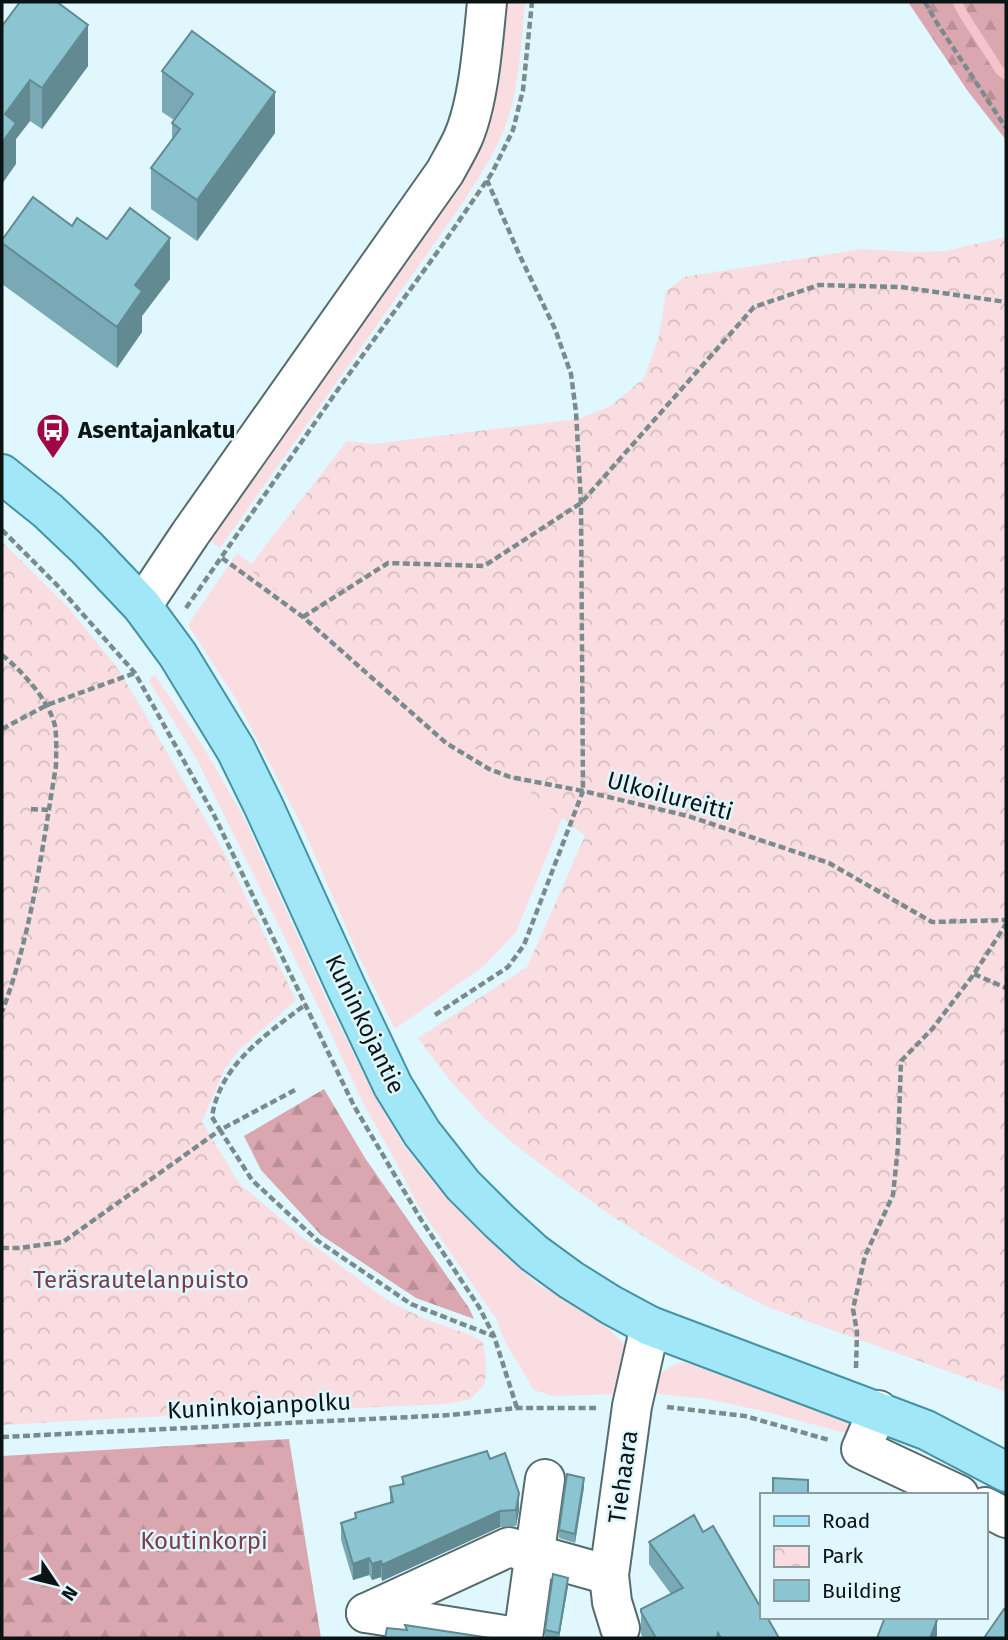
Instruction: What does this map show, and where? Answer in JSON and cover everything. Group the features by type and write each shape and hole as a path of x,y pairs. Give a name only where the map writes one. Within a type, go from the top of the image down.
{"main road":[{"name":"Kuninkojantie","path":"2,474 48,511 87,548 142,606 178,655 236,750 393,1086 422,1133 463,1185 500,1222 534,1253 611,1305 650,1326 926,1430 1006,1472"}],"street":[{"path":"142,606 445,172 464,136 472,109 487,2"},
{"name":"Tiehaara","path":"620,1628 611,1602 609,1575 632,1406 650,1326"},
{"path":"877,1410 861,1449 955,1493"},
{"path":"545,1479 535,1554 609,1575"},
{"path":"987,1508 1006,1518"}],"path":[{"path":"925,2 1006,128"},
{"path":"222,558 303,617 446,743 489,769 510,777 583,791 581,503 571,374 555,329 487,180"},
{"path":"303,617 388,563 484,566 581,503 754,307 819,285 901,288 1006,302"},
{"path":"2,530 57,584 135,673 214,815 354,1106 420,1218 479,1307 494,1336 517,1408"},
{"path":"2,654 47,705 57,743 56,766 32,912 13,983 2,1012"},
{"path":"2,729 47,705 135,673"},
{"name":"Ulkoilureitti","path":"435,1015 508,967 524,945 583,791 688,816 829,863 932,922 1006,922"},
{"path":"31,808 48,810"},
{"path":"856,1369 857,1332 853,1308 866,1256 893,1195 898,1147 901,1061 933,1028 974,974 1006,922"},
{"path":"974,974 1006,988"},
{"path":"306,1004 250,1047 228,1074 214,1105 212,1117 252,1180 318,1241 411,1304 494,1336"},
{"path":"2,1248 63,1242 220,1130 295,1090"},
{"path":"665,1407 745,1416 861,1449"},
{"name":"Kuninkojanpolku","path":"2,1437 451,1415 517,1408 599,1408"}],"green space":[{"path":"503,2 525,2 515,90 508,119 494,152 462,204 220,548 208,539 451,192"},
{"path":"908,2 1006,2 1006,140 967,90"},
{"path":"1006,237 1006,1392 770,1308 720,1283 612,1216 519,1148 484,1118 449,1079 418,1038 527,967 585,836 248,568 347,441 373,444 578,419 611,406 644,378 659,336 666,291 684,277 862,249 946,251"},
{"name":"Teräsrautelanpuisto","path":"2,542 66,605 113,662 224,852 296,1000 239,1050 224,1070 202,1122 239,1183 301,1236 388,1301 483,1342 485,1383 471,1399 446,1404 2,1425"},
{"path":"237,553 409,691 578,779 516,932 485,965 395,1029 360,959 302,826 236,699 188,625"},
{"path":"154,674 204,748 244,818 329,1005 402,1143 437,1187 533,1281 609,1329 626,1346 626,1394 553,1396 534,1390 503,1338 497,1320 418,1205 361,1099 196,758 149,681"},
{"path":"324,1089 365,1158 474,1319 416,1298 321,1235 261,1170 244,1136"},
{"path":"680,1362 851,1423 853,1427 849,1434 707,1399 652,1393 662,1373"},
{"name":"Koutinkorpi","path":"289,1439 321,1638 2,1638 2,1456"}],"building":[{"path":"20,2 57,2 88,25 42,88 30,80 5,114 16,123 2,143 2,26"},
{"path":"192,31 275,92 197,200 151,168 180,129 172,123 193,94 162,71"},
{"path":"33,197 72,226 77,218 107,239 130,208 170,238 135,285 142,291 117,327 2,243"},
{"path":"487,1451 490,1459 505,1453 519,1493 516,1510 500,1511 382,1565 381,1561 372,1564 369,1558 353,1564 341,1523 356,1518 355,1513 393,1502 390,1487 404,1484 402,1477"},
{"path":"567,1474 584,1478 575,1534 559,1530"},
{"path":"773,1478 808,1480 808,1493 773,1493"},
{"path":"694,1515 703,1532 713,1526 760,1606 760,1619 768,1619 779,1638 721,1638 718,1633 717,1638 656,1638 641,1609 683,1588 649,1542"},
{"path":"553,1574 568,1578 559,1633 545,1630"},
{"path":"1004,1609 1006,1638 984,1638"},
{"path":"884,1619 937,1620 930,1638 877,1638"},
{"path":"405,1625 490,1638 385,1638 387,1628 407,1630"}],"waterway":[{"path":"957,2 1000,71 1006,75"}],"place":[{"name":"Asentajankatu","path":"53,460"}]}
